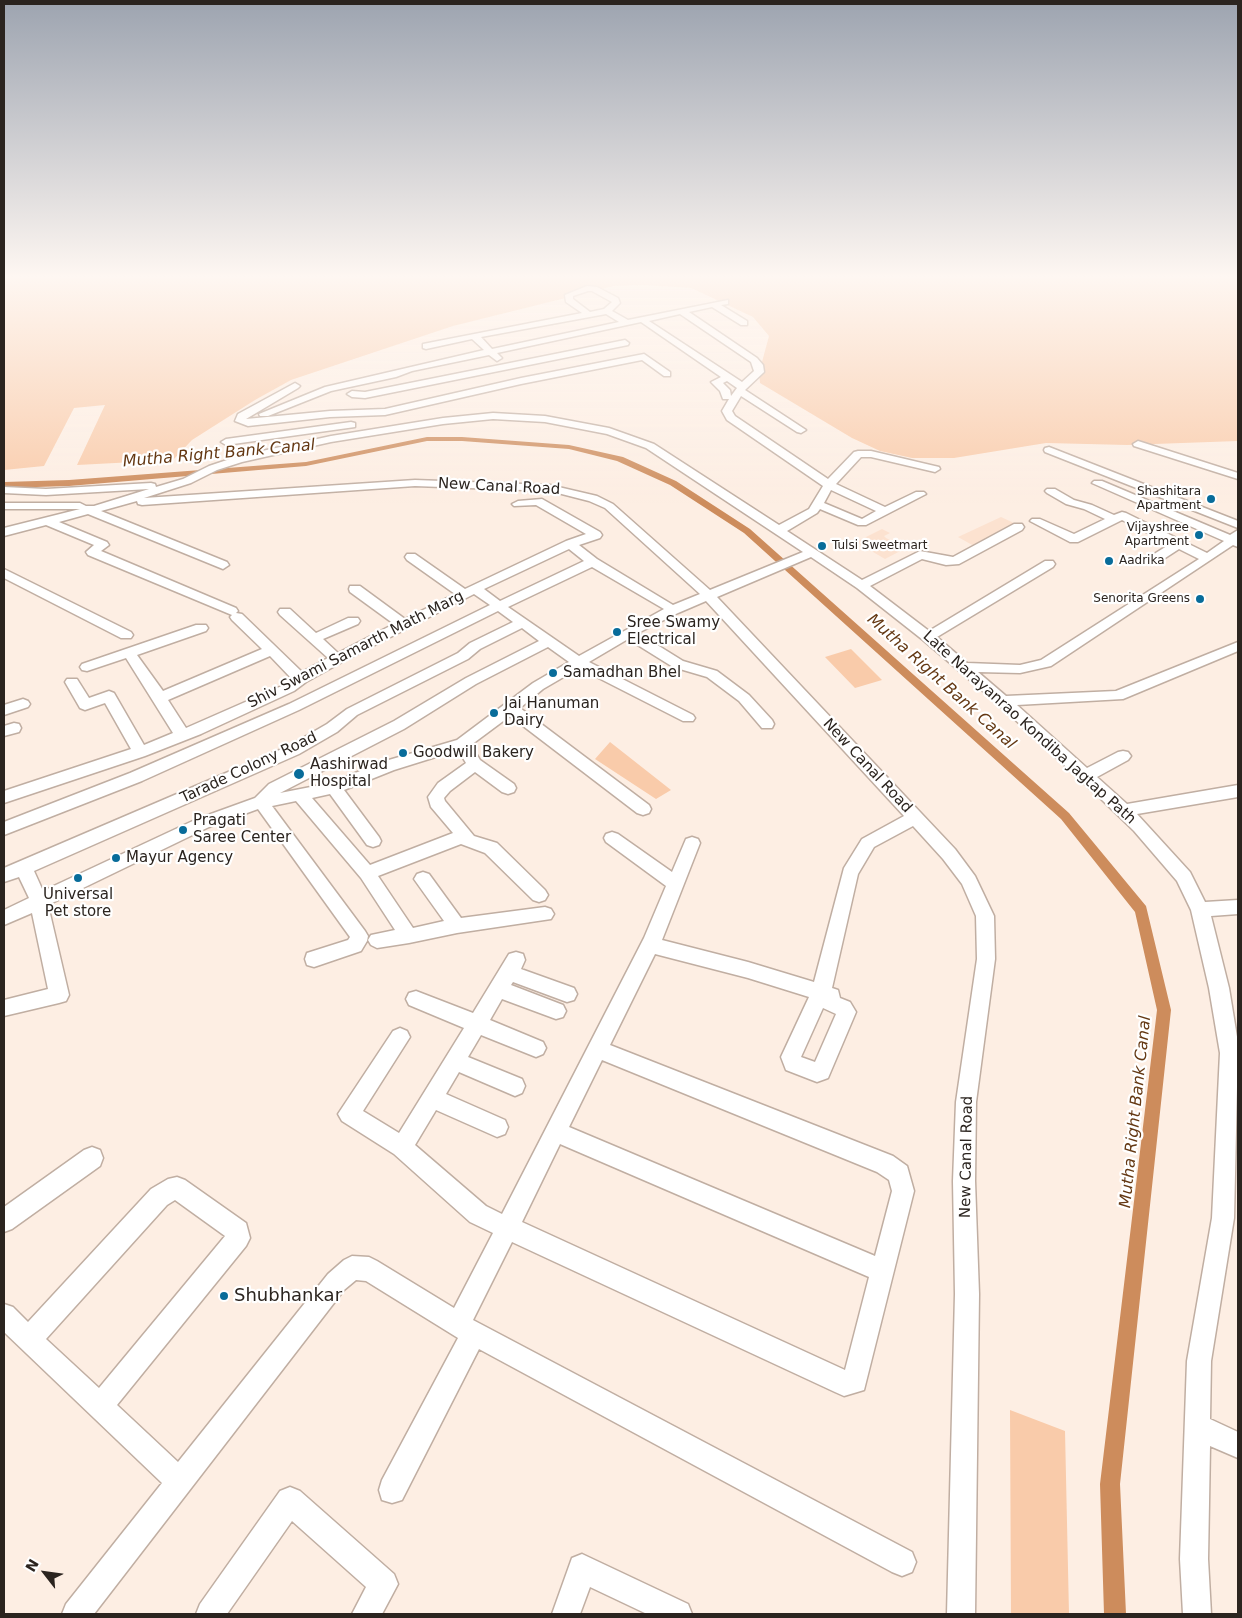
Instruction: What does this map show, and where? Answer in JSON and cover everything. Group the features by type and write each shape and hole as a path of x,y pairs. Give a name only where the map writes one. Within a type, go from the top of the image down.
{"street":[{"path":"240,420 273,412 328,389 396,374 409,369 490,353"},
{"path":"493,353 521,381"},
{"path":"352,394 365,395 578,353"},
{"path":"638,353 667,374"},
{"path":"690,353 801,430"},
{"path":"743,353 754,360 758,365 759,372 741,389 727,411 731,418 829,485 885,511"},
{"path":"226,442 308,439 424,404 521,381 644,357"},
{"path":"396,374 443,421"},
{"path":"726,397 725,390 716,382 728,378"},
{"path":"240,420 242,416 295,386"},
{"path":"240,420 248,423 301,417 410,416"},
{"name":"Late Narayanrao Kondiba Jagtap Path","path":"4,528 31,520 115,504 184,480 211,467 246,454 308,439 493,416 523,417 564,422 625,436 657,450 862,585 928,637 1086,776 1140,827 1184,877 1200,910 1234,1054 1232,1185 1222,1227 1199,1361 1194,1559 1197,1614"},
{"path":"301,417 308,439"},
{"name":"Late Narayanrao Kondiba Jagtap Path","path":"211,467 308,439"},
{"path":"1138,444 1238,476"},
{"path":"1049,450 1238,525"},
{"path":"780,530 813,511 829,485 855,455 861,453 935,469"},
{"name":"Late Narayanrao Kondiba Jagtap Path","path":"4,532 184,480"},
{"name":"New Canal Road","path":"115,504 375,484 445,483 550,488 593,498 610,506 708,595 949,854 969,881 985,916 986,959 966,1102 964,1182 967,1294 961,1614"},
{"path":"1098,483 1236,539"},
{"path":"4,490 46,492 161,486"},
{"path":"1051,491 1061,498 1114,519"},
{"path":"817,504 862,522 920,494"},
{"name":"Shiv Swami Samarth Math Marg","path":"4,797 140,752 289,688 337,659 470,592 570,544 596,535 538,501 518,504"},
{"path":"4,506 90,508 223,565"},
{"path":"31,520 38,506"},
{"path":"1036,520 1074,539 1122,515 1207,558"},
{"path":"47,521 103,545 92,552 234,614 301,679"},
{"path":"862,585 920,556 925,555 946,561 954,561 1018,527"},
{"path":"963,667 1020,669 1035,668 1046,663 1236,539"},
{"path":"570,544 593,562 667,606"},
{"path":"1154,559 1178,544"},
{"path":"4,918 203,823 261,802 301,796 334,788 388,766 462,744 538,686 628,633 708,595 811,553"},
{"path":"411,557 470,592 499,606 578,662 688,718"},
{"path":"4,829 136,777 294,707 593,562"},
{"path":"928,637 1049,564"},
{"path":"4,573 126,635"},
{"path":"355,589 404,625"},
{"path":"285,612 337,659"},
{"path":"315,638 352,621"},
{"name":"Tarade Colony Road","path":"4,875 294,750 332,728 352,712 463,656 468,649 522,623"},
{"path":"87,667 201,628"},
{"path":"628,633 678,664 712,674 744,698 767,724"},
{"path":"261,802 275,788 391,730 471,681 549,641"},
{"path":"1003,701 1118,696 1238,646"},
{"path":"160,698 273,650"},
{"path":"130,653 182,735"},
{"path":"72,682 85,705 109,696 140,752"},
{"path":"4,710 23,704"},
{"path":"510,708 643,809"},
{"path":"462,744 475,764 508,788"},
{"path":"1086,776 1123,756"},
{"path":"475,764 444,787 436,797 438,803 464,836 475,844 491,848 539,895"},
{"path":"334,788 373,841"},
{"path":"1122,811 1238,791"},
{"path":"301,796 367,873 409,936"},
{"path":"261,802 359,936 354,946 314,959"},
{"path":"820,995 850,873 868,843 915,817"},
{"path":"367,873 464,836"},
{"path":"612,838 675,884"},
{"path":"392,1490 466,1329 508,1227 651,945 692,843"},
{"path":"4,1008 59,995 39,902 24,868"},
{"path":"423,879 457,926"},
{"path":"1200,910 1238,907"},
{"path":"377,940 409,936 457,926 545,914"},
{"path":"651,945 748,970 820,995 851,1003"},
{"path":"507,974 567,994"},
{"path":"507,974 556,1011"},
{"path":"402,1147 507,974"},
{"path":"416,999 536,1048"},
{"path":"400,1038 349,1114 402,1147 478,1214 844,1383 855,1381 903,1191 899,1174 885,1164 598,1049"},
{"path":"454,1061 515,1086"},
{"path":"431,1098 497,1127"},
{"path":"556,1132 882,1271"},
{"path":"4,1221 92,1158"},
{"path":"29,1339 159,1197 168,1190 177,1188 238,1231 238,1238 100,1406"},
{"path":"76,1614 336,1282 352,1268 369,1270 466,1329 902,1562"},
{"path":"4,1316 180,1482"},
{"path":"1197,1426 1238,1444"},
{"path":"210,1614 290,1501 384,1584 366,1614"},
{"path":"566,1614 582,1568 678,1614"}],"shaded area":[{"path":"4,353 373,353 291,380 255,400 192,440 173,460 77,465 105,405 74,408 44,466 4,470"},
{"path":"765,353 1238,353 1238,441 1127,445 1046,443 954,458 912,458 880,451 852,438 760,383 759,373"},
{"path":"1001,517 1016,524 974,546 958,537"},
{"path":"882,529 890,533 884,536 886,538 906,548 885,559 856,542"},
{"path":"851,649 882,680 855,688 825,657"},
{"path":"610,742 671,790 656,799 595,759"},
{"path":"1010,1410 1065,1431 1069,1614 1011,1614"}],"waterway":[{"name":"Mutha Right Bank Canal","path":"4,485 69,483 306,464 427,439 462,439 569,447 620,459 673,483 747,531 1065,816 1141,910 1164,1010 1110,1484 1115,1614"}],"place":[{"name":"Shashitara Apartment","path":"1211,499"},
{"name":"Vijayshree Apartment","path":"1199,535"},
{"name":"Tulsi Sweetmart","path":"822,546"},
{"name":"Aadrika","path":"1109,561"},
{"name":"Senorita Greens","path":"1200,599"},
{"name":"Sree Swamy Electrical","path":"617,632"},
{"name":"Samadhan Bhel","path":"553,673"},
{"name":"Jai Hanuman Dairy","path":"494,713"},
{"name":"Goodwill Bakery","path":"403,753"},
{"name":"Aashirwad Hospital","path":"299,774"},
{"name":"Pragati Saree Center","path":"183,830"},
{"name":"Mayur Agency","path":"116,858"},
{"name":"Universal Pet store","path":"78,878"},
{"name":"Shubhankar","path":"224,1296"}]}
